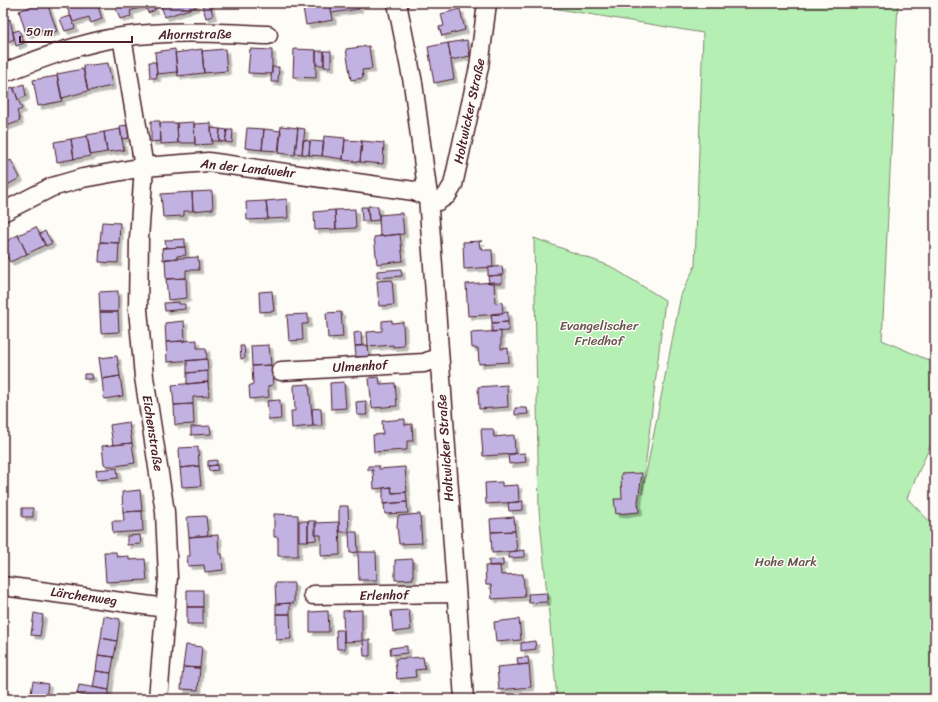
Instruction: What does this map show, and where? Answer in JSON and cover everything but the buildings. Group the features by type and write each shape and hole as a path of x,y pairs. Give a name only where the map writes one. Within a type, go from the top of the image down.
{"street":[{"name":"Holtwicker Straße","path":"397,3 414,83 428,196 455,593 464,699"},
{"name":"Holtwicker Straße","path":"428,196 438,201 447,195 452,185 479,68 487,3"},
{"name":"Ahornstraße","path":"3,73 49,55 122,37 194,32 268,35"},
{"path":"122,37 144,167"},
{"name":"An der Landwehr","path":"3,212 52,187 82,178 144,167 208,162 414,191 428,196"},
{"name":"Eichenstraße","path":"144,167 139,239 138,309 144,377 165,512 168,577 158,699"},
{"name":"Ulmenhof","path":"281,371 424,362 440,357"},
{"name":"Lärchenweg","path":"3,586 166,608"},
{"name":"Erlenhof","path":"313,596 455,593"}],"green space":[{"name":"Hohe Mark","path":"522,3 898,3 882,340 935,363 935,435 907,498 935,527 935,699 557,699 539,510 534,238 610,266 665,300 642,494 681,295 695,266 703,33"}],"park label":[{"name":"Evangelischer Friedhof","path":"599,332"}]}
